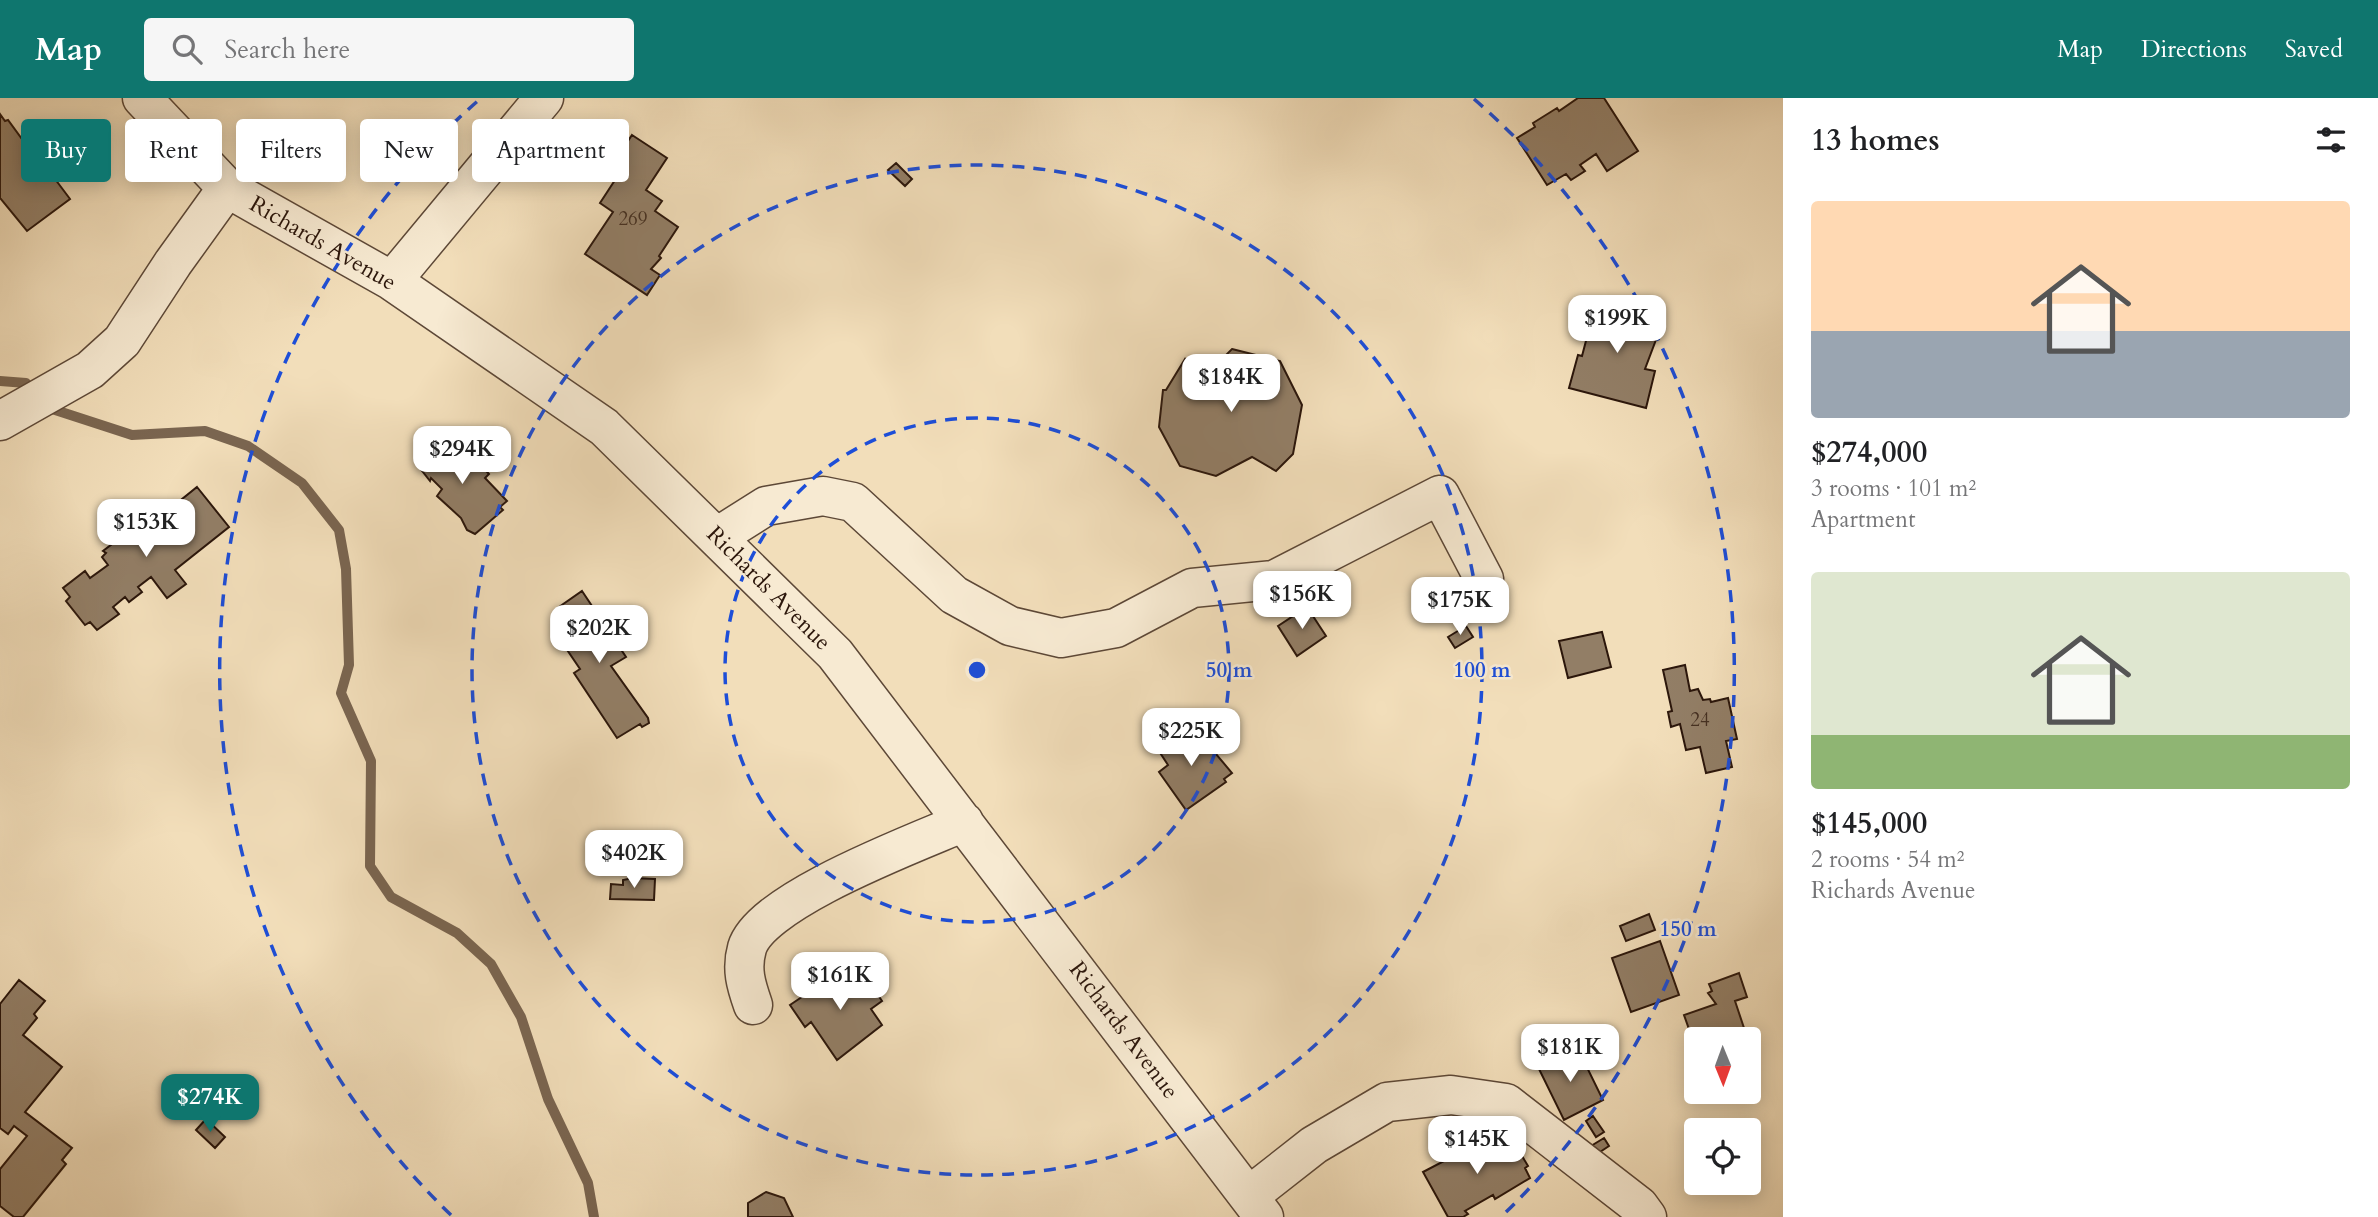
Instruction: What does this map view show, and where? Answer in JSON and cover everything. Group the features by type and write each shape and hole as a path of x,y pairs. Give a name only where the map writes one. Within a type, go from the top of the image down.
{"street":[{"name":"Richards Avenue","path":"142,98 227,188 392,281 604,427 835,654 1256,1207"},
{"path":"392,281 544,98"},
{"path":"0,421 90,370 122,341 227,188"},
{"path":"717,537 766,506 823,496 853,502 954,595 1010,626 1061,638 1116,628 1192,588 1274,580 1440,495 1484,579"},
{"path":"753,1005 743,975 748,945 776,912 835,879 964,822"},
{"path":"1256,1207 1314,1145 1387,1102 1451,1095 1506,1103 1639,1206 1647,1217"}],"building":[{"path":"1578,98 1604,98 1638,151 1607,171 1596,154 1580,165 1585,171 1571,180 1566,174 1547,185 1517,138 1535,127 1533,123 1557,108 1559,111"},
{"path":"0,114 21,138 21,182 57,182 70,199 27,231 0,198"},
{"path":"632,135 667,158 646,190 662,201 655,211 678,227 659,256 661,258 651,269 660,275 647,295 585,254 613,212 600,203 614,182 629,182 629,140"},
{"path":"896,163 912,179 905,186 888,170"},
{"path":"1597,299 1651,312 1646,332 1657,337 1645,369 1655,371 1646,408 1569,388 1578,355 1582,356"},
{"path":"1232,349 1280,361 1302,405 1293,454 1276,471 1252,457 1216,476 1180,466 1159,427 1163,390 1166,390 1185,359 1193,374 1208,373"},
{"path":"443,437 468,463 469,468 477,461 489,474 485,478 507,501 500,507 503,510 475,534 467,530 461,518 437,496 442,489 431,478 430,481 416,463"},
{"path":"197,487 229,527 175,570 186,584 167,598 151,577 138,587 142,592 129,602 125,597 113,607 119,614 97,630 90,622 85,625 66,601 70,597 63,588 85,571 90,578 108,565 102,557 106,553 103,551 120,538 122,541 154,516 156,520"},
{"path":"582,591 626,657 611,666 648,718 649,723 642,727 640,724 617,738 574,673 580,669 555,632 569,623 559,607"},
{"path":"1307,607 1326,636 1297,656 1278,626"},
{"path":"1466,626 1473,637 1455,648 1448,637"},
{"path":"1602,632 1611,667 1568,678 1559,641"},
{"path":"1685,665 1690,691 1698,689 1703,700 1710,699 1711,702 1728,698 1737,739 1726,741 1732,767 1706,773 1700,747 1686,750 1680,724 1671,727 1668,712 1672,711 1663,670"},
{"path":"1180,727 1194,746 1205,741 1232,773 1224,779 1226,782 1186,810 1159,772 1168,765 1155,745"},
{"path":"655,879 654,900 610,899 611,884 623,885 623,880"},
{"path":"1649,914 1655,930 1626,941 1620,926"},
{"path":"1660,941 1679,995 1631,1012 1612,958"},
{"path":"842,970 853,984 865,976 882,1001 871,1009 882,1025 837,1060 811,1022 805,1027 790,1005"},
{"path":"1739,973 1747,997 1735,1001 1744,1027 1688,1027 1684,1015 1716,1004 1708,993 1712,991 1709,984"},
{"path":"19,980 45,1001 34,1014 37,1018 23,1035 62,1067 25,1112 72,1148 62,1160 66,1164 23,1217 14,1217 0,1206 0,1169 27,1136 14,1126 8,1134 0,1128 0,1004"},
{"path":"1577,1047 1603,1100 1564,1120 1538,1067"},
{"path":"1593,1116 1604,1132 1596,1137 1586,1121"},
{"path":"206,1119 225,1137 215,1148 196,1130"},
{"path":"1503,1131 1519,1158 1522,1156 1528,1166 1525,1168 1530,1178 1495,1199 1493,1195 1465,1211 1468,1214 1463,1217 1448,1217 1423,1172 1461,1152 1464,1157"},
{"path":"1604,1138 1609,1146 1597,1154 1591,1146"},
{"path":"766,1192 784,1198 793,1217 748,1217 748,1203"}],"waterway":[{"path":"0,381 26,383"},
{"path":"49,408 132,435 205,431 248,446 302,483 339,530 346,569 349,665 341,693 371,761 370,866 391,897 457,933 491,964 521,1017 548,1099 588,1183 594,1217"}]}
